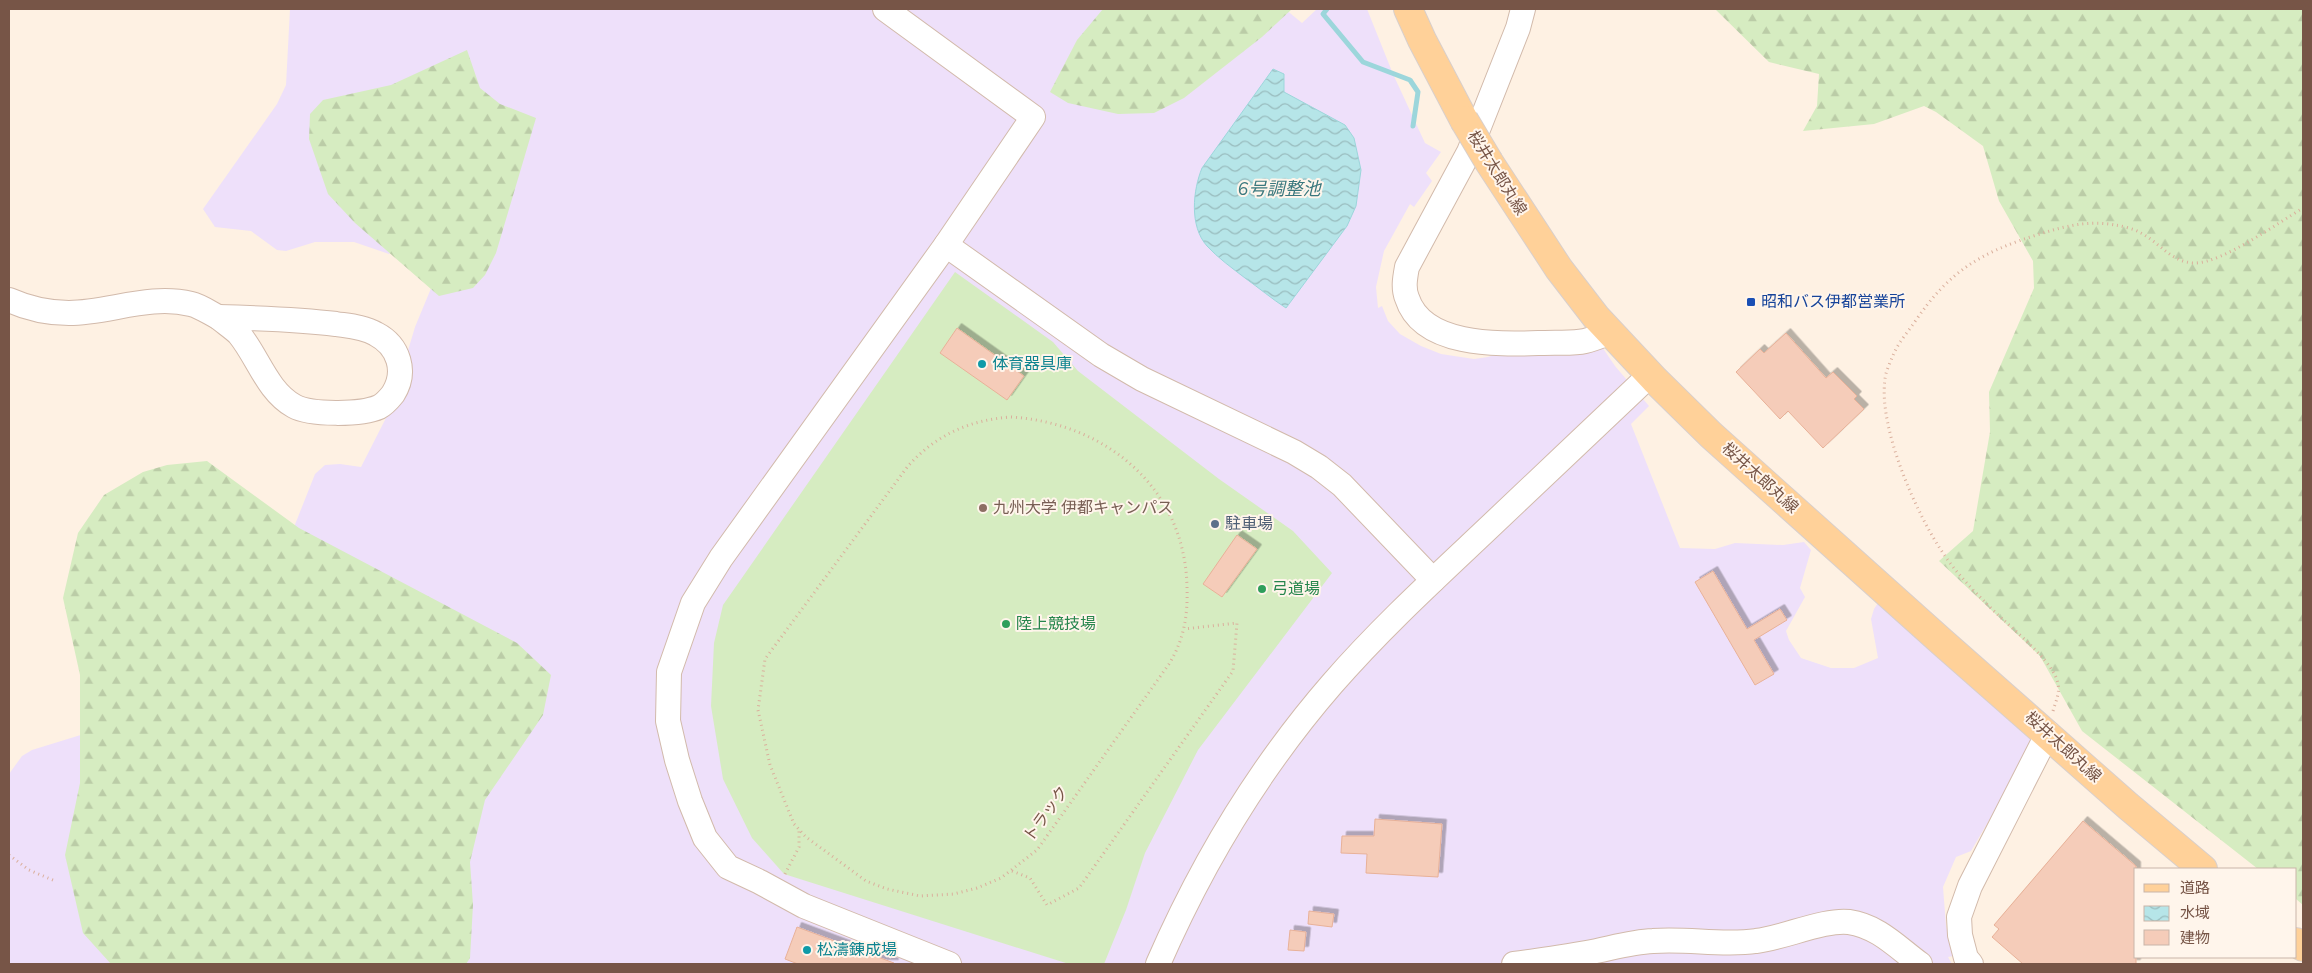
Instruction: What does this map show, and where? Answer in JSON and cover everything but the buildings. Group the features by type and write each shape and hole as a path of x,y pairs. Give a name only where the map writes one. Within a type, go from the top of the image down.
{"main road":[{"name":"桜井太郎丸線","path":"1408,9 1422,40 1489,162 1559,269 1596,318 1711,435 1942,642 2048,733 2128,806 2202,868"}],"street":[{"path":"885,9 1033,117 946,245 721,558 693,604 669,672 668,721 690,801 705,838 728,868 804,906 948,964"},
{"path":"1523,9 1518,28 1469,152 1407,267 1404,285 1407,298 1415,312 1427,324 1443,334 1466,340 1506,344 1585,341 1611,332"},
{"path":"946,245 1102,355 1142,379 1294,452 1319,467 1342,485 1433,580"},
{"path":"9,300 46,311 69,313 150,302 192,304 218,317 238,334 273,387 284,400 308,412 331,413 379,407 389,399 397,388 401,375 396,352 388,341 375,333 354,327 306,320 218,317"},
{"path":"1158,964 1201,873 1240,808 1279,752 1332,684 1376,636 1433,580 1650,374"},
{"path":"1971,964 1966,958 1960,935 1959,917 1970,886 2048,733"},
{"path":"1514,964 1585,953 1632,942 1677,940 1756,941 1792,934 1830,923 1848,922 1868,926 1920,964"}],"path":[{"path":"2048,733 2059,693 2057,679 2038,654 1984,601 1946,557 1919,514 1892,440 1885,402 1885,378 1896,350 1940,289 1962,268 1987,252 2020,240 2067,226 2094,223 2116,225 2141,233 2182,262 2197,264 2216,259 2303,208"},
{"name":"トラック","path":"1016,417 1052,424 1084,434 1100,441 1116,452 1154,487 1169,512 1178,534 1183,549 1187,576 1187,611 1184,629 1182,640 1169,664 1037,850 1012,871 994,882 954,894 920,896 898,892 866,881 815,845 794,824 770,765 760,727 758,710 765,659 908,466 928,446 946,434 983,420 1016,417"},
{"path":"1012,871 1030,878 1047,905 1078,888 1096,864 1154,779 1233,671 1237,623 1184,629"},
{"path":"775,890 799,847 800,830"},
{"path":"9,855 29,870 55,881"}],"shaded area":[{"name":"九州大学 伊都キャンパス","path":"290,9 1285,9 1302,23 1317,9 1367,9 1393,74 1425,143 1441,152 1426,173 1432,181 1414,207 1410,204 1384,251 1376,287 1378,308 1382,306 1388,321 1400,334 1421,346 1441,354 1474,359 1488,357 1551,335 1596,338 1615,366 1649,406 1631,424 1680,548 1715,549 1735,543 1783,545 1804,542 1811,550 1800,588 1805,597 1786,631 1789,640 1801,658 1831,668 1854,668 1878,658 1871,619 1874,609 1882,597 2038,737 1971,851 1956,857 1943,887 1946,926 1953,956 1948,957 1952,964 9,964 9,774 22,756 32,750 126,721 279,565 315,474 325,465 340,464 361,467 386,418 415,327 444,257 410,239 389,254 354,242 315,242 286,251 277,250 251,231 215,227 203,209 277,104 286,85"}],"green space":[{"path":"1103,9 1292,9 1262,37 1184,98 1154,113 1118,114 1068,103 1050,92 1077,40"},
{"path":"1715,9 2303,9 2303,905 2297,900 2297,868 2257,868 2082,731 2040,656 1939,561 1973,531 1990,432 1989,392 2034,288 2033,261 1999,201 1983,146 1936,112 1924,106 1874,124 1803,131 1817,106 1819,74 1769,62"},
{"path":"467,50 480,88 500,104 536,118 496,253 485,275 473,288 439,296 355,223 328,194 309,139 310,114 323,100 391,85"},
{"name":"陸上競技場","path":"955,272 1053,342 1078,371 1219,479 1293,531 1332,573 1198,750 1145,853 1126,910 1104,964 1069,964 784,874 752,838 723,779 711,706 714,643 723,605"},
{"path":"207,461 299,528 517,643 551,675 543,715 485,800 470,862 473,905 470,958 466,964 111,964 83,933 65,855 80,783 80,675 63,598 78,533 104,495 143,472 167,465"}],"water":[{"name":"6号調整池","path":"1273,69 1284,74 1284,92 1345,125 1354,138 1361,170 1356,206 1347,226 1286,308 1230,267 1207,246 1197,228 1194,208 1196,187 1202,168"}],"waterway":[{"path":"1327,9 1323,14 1363,62 1410,80 1418,92 1413,126"}],"place":[{"name":"昭和バス伊都営業所","path":"1751,302"},
{"name":"体育器具庫","path":"982,364"},
{"name":"九州大学 伊都キャンパス","path":"983,508"},
{"name":"駐車場","path":"1215,524"},
{"name":"弓道場","path":"1262,589"},
{"name":"陸上競技場","path":"1006,624"},
{"name":"松濤錬成場","path":"807,950"}]}
